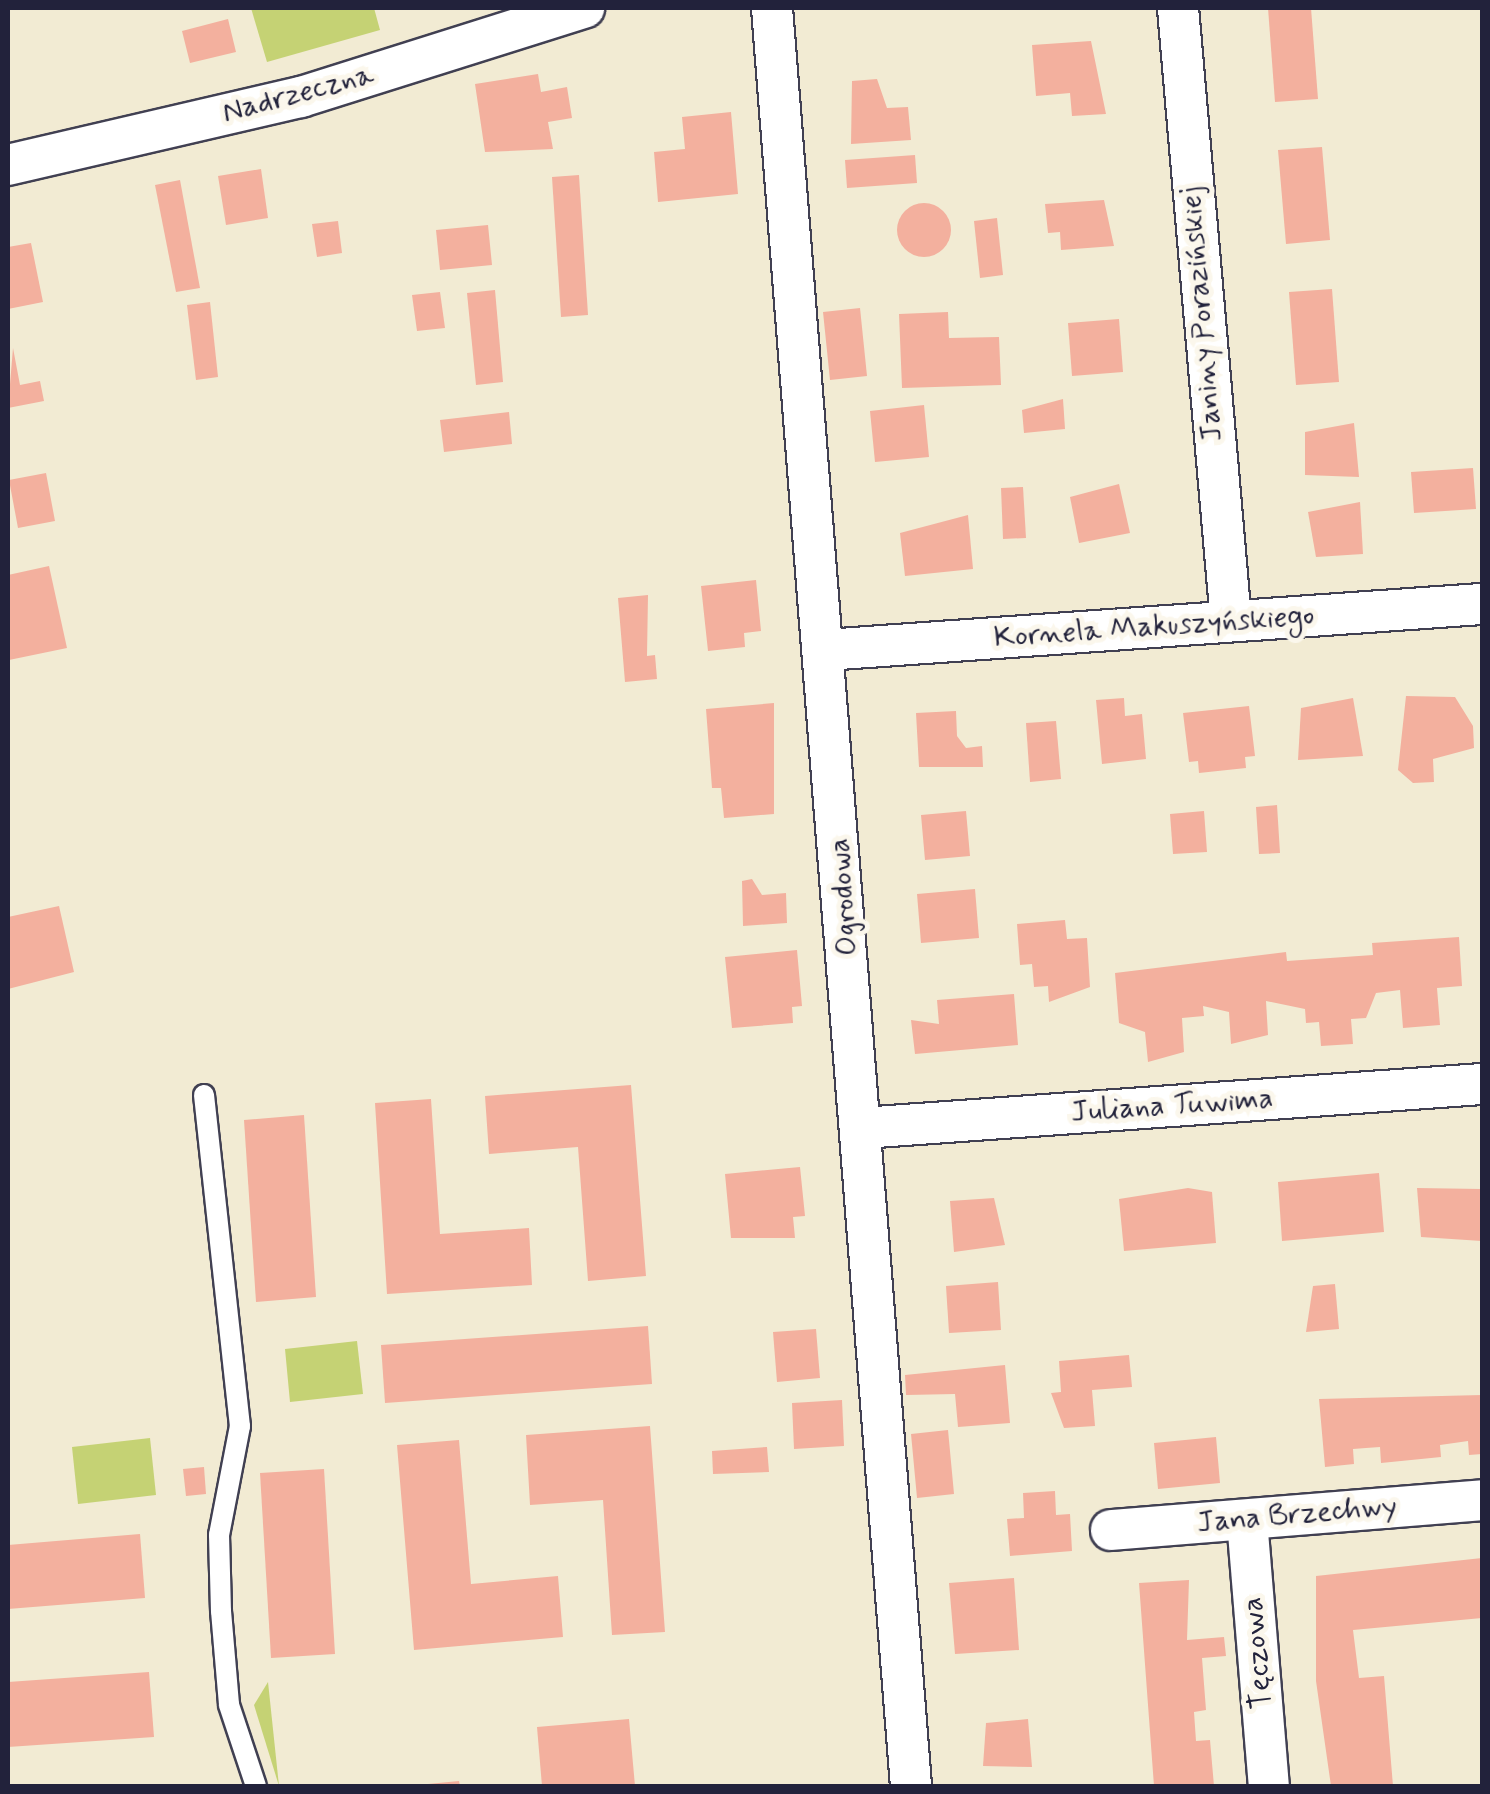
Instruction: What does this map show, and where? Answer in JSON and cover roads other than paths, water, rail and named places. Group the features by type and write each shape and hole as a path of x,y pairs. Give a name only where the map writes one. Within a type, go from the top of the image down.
{"street":[{"name":"Nadrzeczna","path":"8,165 301,97 584,8"},
{"name":"Ogrodowa","path":"772,8 911,1786"},
{"name":"Janiny Porazińskiej","path":"1178,8 1231,621"},
{"name":"Kornela Makuszyńskiego","path":"825,650 1482,604"},
{"name":"Juliana Tuwima","path":"862,1128 1482,1084"},
{"name":"Jana Brzechwy","path":"1111,1530 1482,1500"},
{"name":"Tęczowa","path":"1247,1520 1269,1786"}],"lane":[{"path":"204,1095 240,1426 219,1535 221,1610 229,1704 256,1786"}]}
